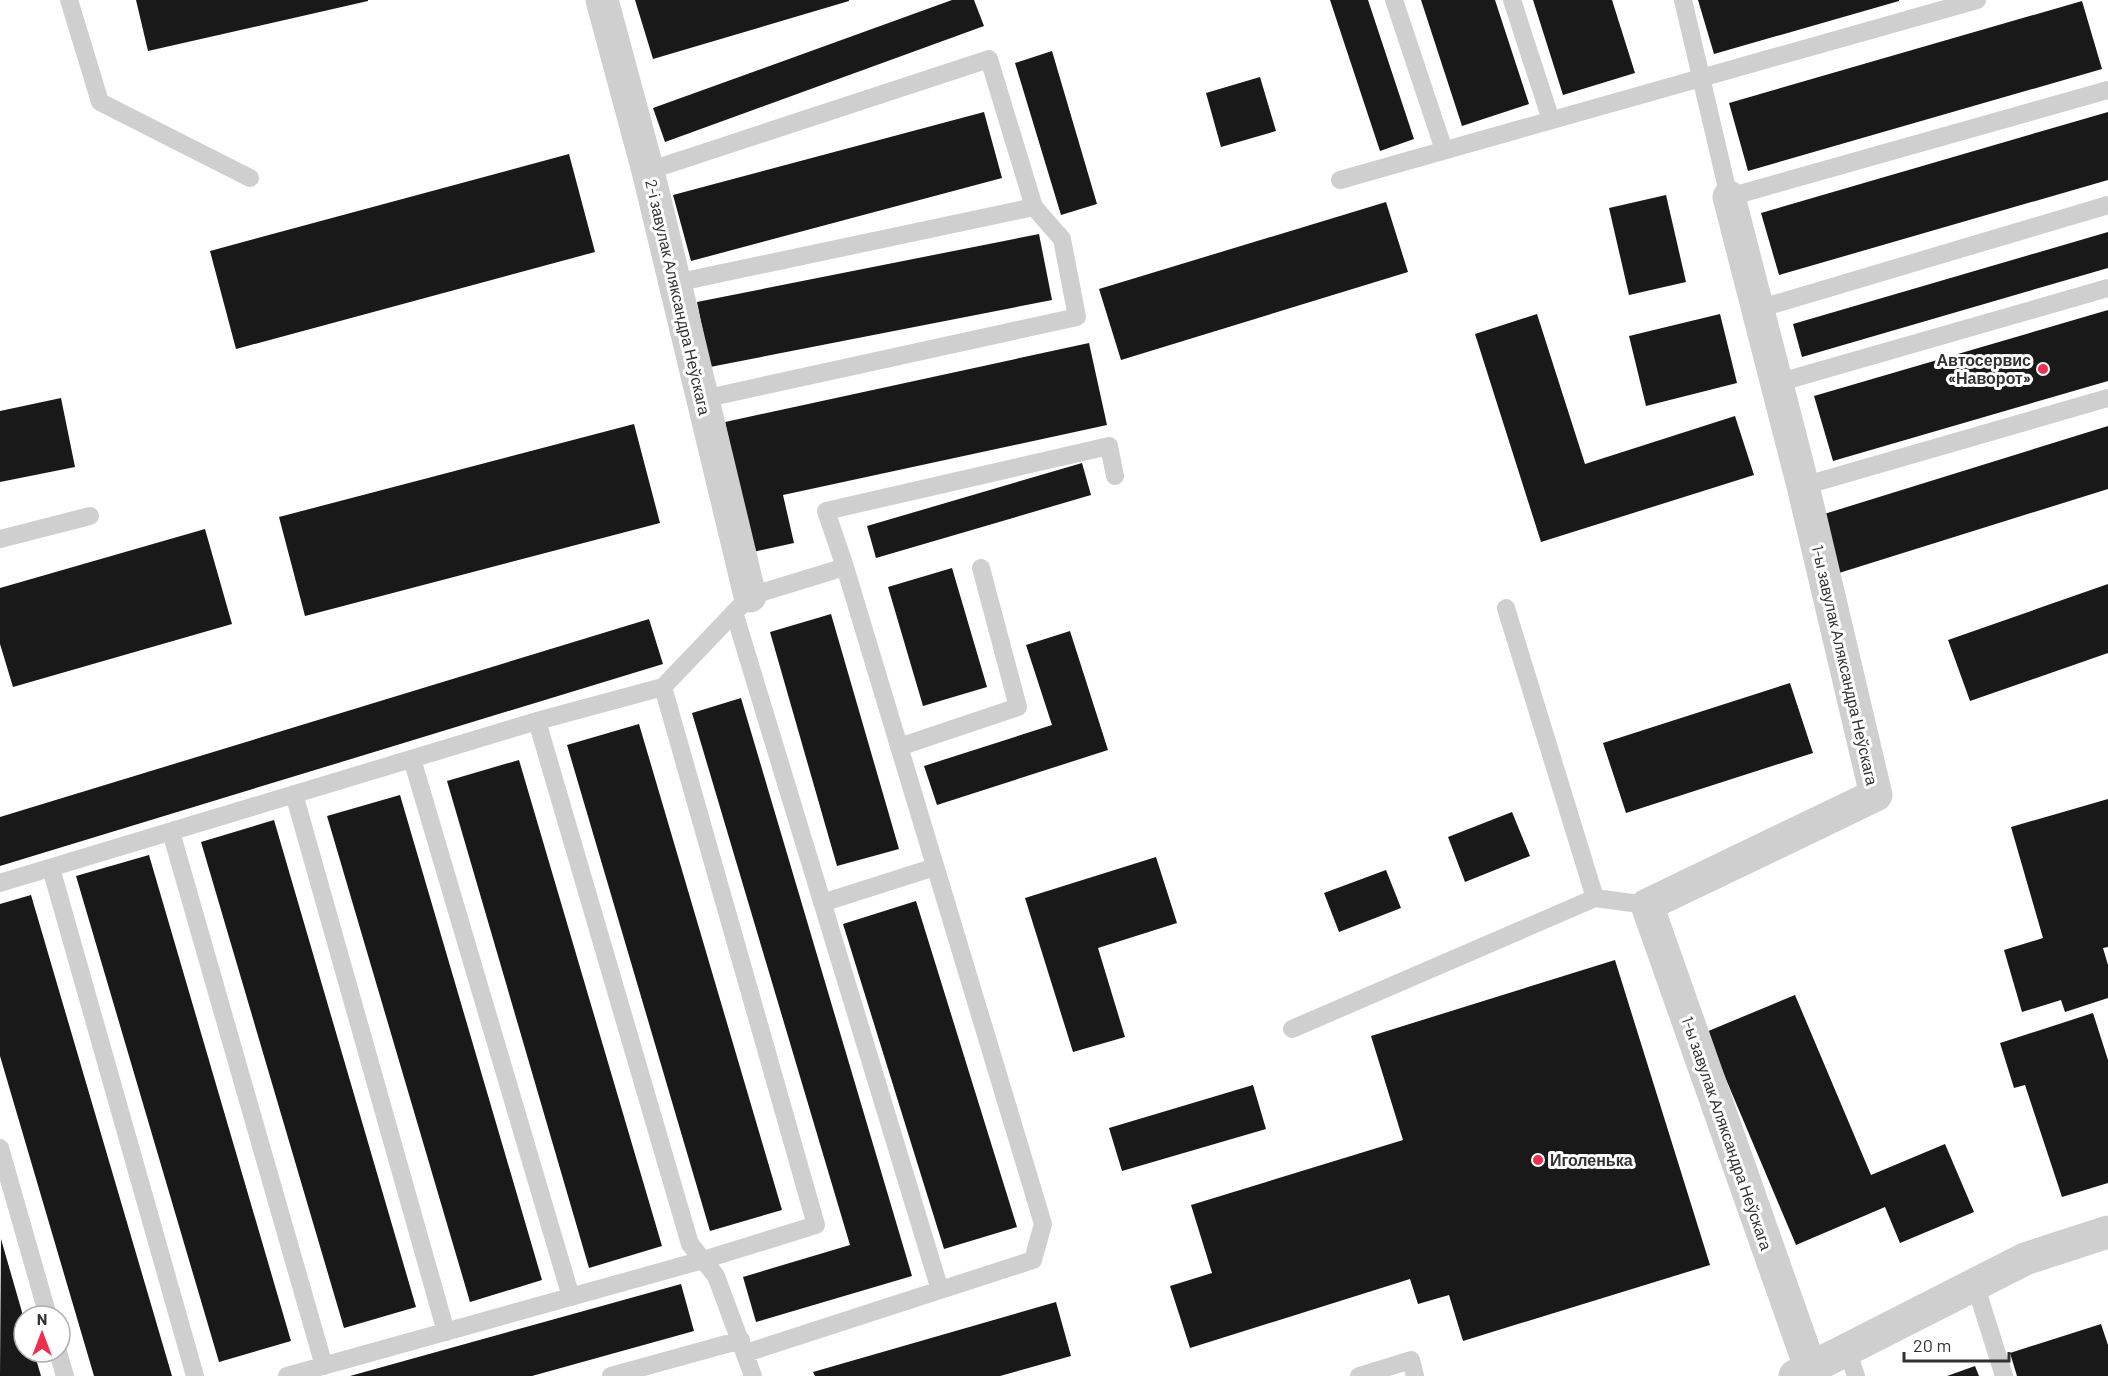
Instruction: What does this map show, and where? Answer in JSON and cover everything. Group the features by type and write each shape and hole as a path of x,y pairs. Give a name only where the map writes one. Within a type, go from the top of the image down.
{"street":[{"name":"2-і завулак Аляксандра Неўскага","path":"602,0 648,171 703,399 742,604"},
{"name":"1-ы завулак Аляксандра Неўскага","path":"1729,197 1803,486 1876,795 1647,905 1802,1372"},
{"path":"1802,1372 1851,1362 1975,1284 2025,1259 2108,1232"}],"lane":[{"path":"69,0 100,102 250,178"},
{"path":"1394,0 1444,150"},
{"path":"1512,0 1551,120"},
{"path":"1683,0 1729,197 2108,90"},
{"path":"1340,180 1977,0"},
{"path":"648,171 989,59 1034,207 1062,239 1077,317 703,399"},
{"path":"1758,309 2108,205"},
{"path":"675,284 1034,207"},
{"path":"1777,383 2108,288"},
{"path":"1803,486 2108,398"},
{"path":"612,1376 743,1347 940,1290 1033,1260 1043,1224 845,567 826,511 1108,446 1115,476"},
{"path":"0,539 90,516"},
{"path":"0,883 537,721 663,687 742,604 845,567"},
{"path":"899,747 1018,707 981,568"},
{"path":"742,604 822,903 940,1290"},
{"path":"1506,608 1595,898"},
{"path":"286,1376 703,1260 816,1225 663,687"},
{"path":"537,721 690,1244 716,1276 753,1376"},
{"path":"412,759 571,1297"},
{"path":"294,794 446,1332"},
{"path":"171,832 324,1366"},
{"path":"822,903 935,867"},
{"path":"51,868 195,1376"},
{"path":"1292,1029 1595,898 1647,905"},
{"path":"0,1148 45,1304"},
{"path":"1975,1284 2004,1376"},
{"path":"1359,1376 1411,1360 1415,1376"}],"building":[{"path":"136,0 368,0 368,1 148,51"},
{"path":"635,0 849,0 849,1 653,59"},
{"path":"952,0 974,0 984,26 665,142 653,108"},
{"path":"1330,0 1368,0 1414,139 1380,151"},
{"path":"1421,0 1495,0 1529,104 1462,126"},
{"path":"1533,0 1612,0 1635,73 1563,95"},
{"path":"1698,0 1899,0 1899,1 1714,54"},
{"path":"2082,1 2102,69 1748,171 1729,103"},
{"path":"1052,51 1097,204 1061,215 1015,63"},
{"path":"1260,77 1276,131 1221,147 1206,93"},
{"path":"984,112 1002,178 691,261 673,195"},
{"path":"2108,112 2108,180 1779,275 1761,213"},
{"path":"569,154 595,252 236,349 210,251"},
{"path":"1666,195 1686,282 1629,295 1609,208"},
{"path":"1386,202 1408,272 1121,360 1099,289"},
{"path":"2108,232 2108,268 1802,357 1793,324"},
{"path":"1039,234 1052,300 710,367 697,302"},
{"path":"2108,310 2108,381 1833,461 1814,396"},
{"path":"1537,314 1585,464 1735,416 1754,475 1541,542 1475,334"},
{"path":"1720,314 1737,383 1646,406 1629,336"},
{"path":"1089,343 1107,425 783,495 794,543 753,552 725,422"},
{"path":"61,398 75,467 0,482 0,411"},
{"path":"634,424 660,523 305,616 279,517"},
{"path":"2108,426 2108,489 1839,573 1821,515"},
{"path":"1082,463 1091,495 876,558 867,526"},
{"path":"205,529 232,624 13,687 0,644 0,588"},
{"path":"952,568 987,687 923,706 888,587"},
{"path":"2108,584 2108,653 1970,701 1948,640"},
{"path":"831,614 899,849 837,866 770,632"},
{"path":"649,619 663,664 0,866 0,817"},
{"path":"1070,631 1108,750 937,805 924,766 1052,725 1026,645"},
{"path":"1790,683 1813,753 1626,813 1603,743"},
{"path":"741,698 912,1276 756,1322 743,1277 850,1245 692,713"},
{"path":"639,724 782,1210 710,1231 567,745"},
{"path":"519,760 662,1246 589,1268 447,781"},
{"path":"400,795 542,1280 470,1302 327,816"},
{"path":"2108,799 2108,947 2103,948 2108,965 2108,998 2065,1012 2061,1000 2022,1012 2004,950 2043,938 2011,827"},
{"path":"1512,812 1530,856 1465,882 1448,837"},
{"path":"274,820 416,1307 344,1328 201,842"},
{"path":"149,855 291,1341 219,1362 76,876"},
{"path":"1156,857 1177,923 1098,948 1125,1037 1073,1052 1025,898"},
{"path":"1386,870 1401,908 1339,932 1324,893"},
{"path":"31,895 172,1376 94,1376 0,1056 0,904"},
{"path":"916,901 1017,1227 944,1249 843,924"},
{"path":"1615,960 1710,1265 1463,1341 1449,1295 1418,1304 1410,1279 1190,1348 1170,1286 1212,1273 1191,1205 1403,1140 1371,1036"},
{"path":"1795,995 1871,1175 1945,1144 1974,1212 1900,1243 1885,1207 1796,1245 1706,1032"},
{"path":"2093,1013 2108,1060 2108,1183 2062,1197 2025,1085 2014,1088 2000,1043"},
{"path":"1253,1085 1266,1129 1122,1171 1109,1128"},
{"path":"1,1239 20,1304 12,1304 12,1364 38,1364 41,1376 0,1376"},
{"path":"681,1284 694,1331 532,1376 350,1376"},
{"path":"1056,1302 1071,1356 1000,1376 815,1376 813,1372"},
{"path":"2101,1324 2108,1345 2108,1376 2017,1376 2010,1353"},
{"path":"1975,1366 1979,1376 1947,1376"}],"place":[{"name":"Автосервис «Наворот»","path":"2043,369"},
{"name":"Иголенька","path":"1538,1160"}]}
